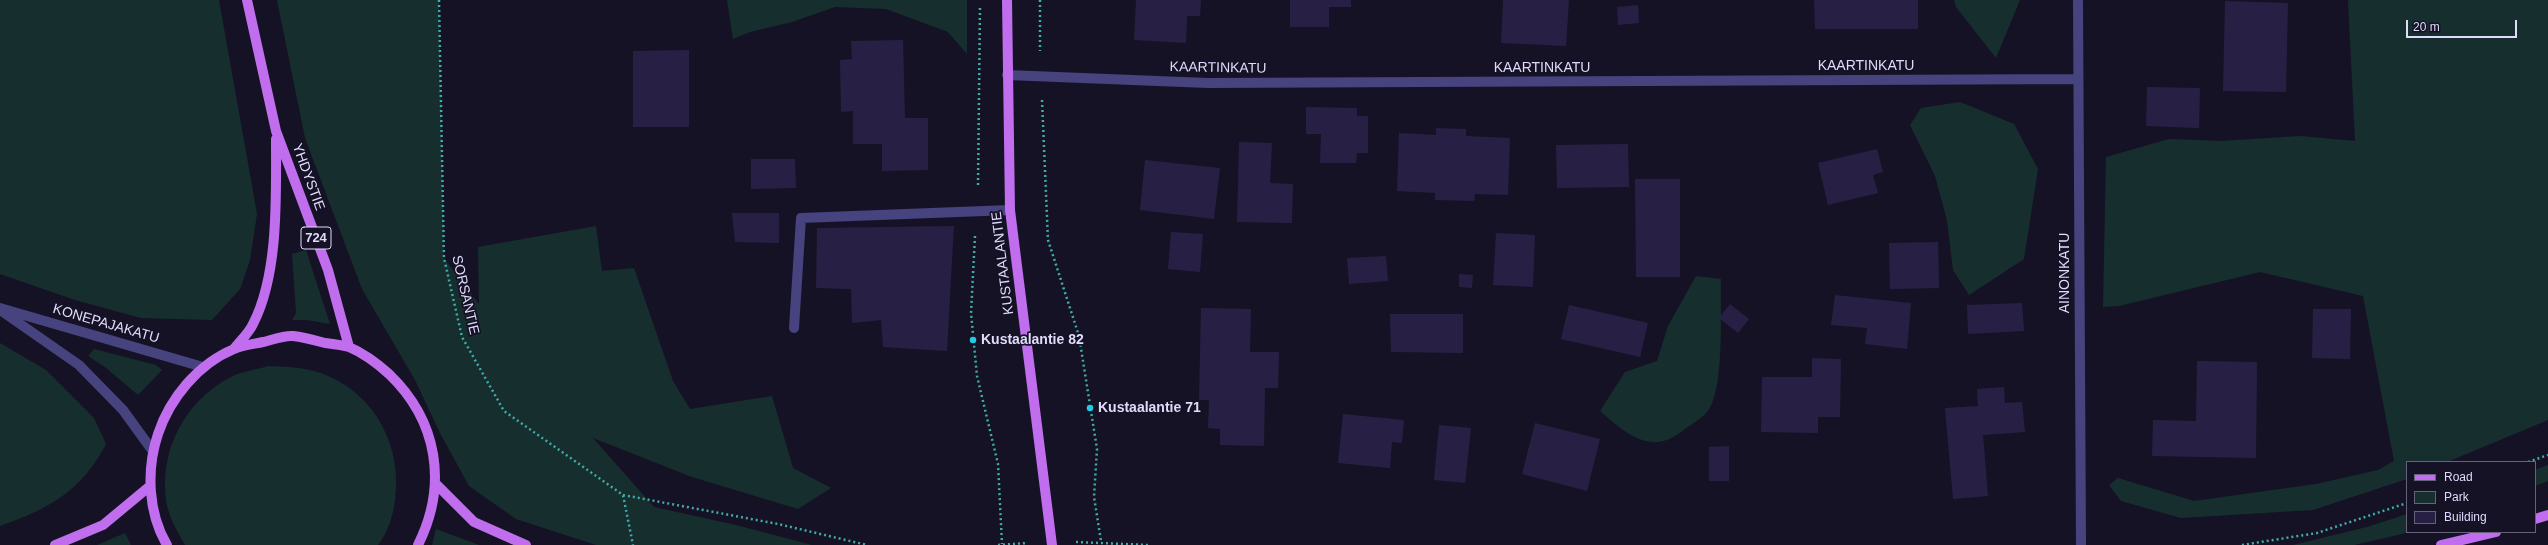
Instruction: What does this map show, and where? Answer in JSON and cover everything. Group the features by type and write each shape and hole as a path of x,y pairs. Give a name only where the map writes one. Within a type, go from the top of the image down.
{"main road":[{"name":"YHDYSTIE","path":"247,0 276,131 328,270 349,347"},
{"name":"KUSTAALANTIE","path":"1006,0 1010,210 1052,545"},
{"name":"YHDYSTIE","path":"234,348 253,325 271,271 276,202 276,131"},
{"path":"168,545 159,532 150,486 152,450 163,419 180,390 204,367 234,348 291,336 349,347 378,365 404,388 422,418 433,450 436,484 429,524 418,545"},
{"path":"436,484 474,522 526,545"},
{"path":"55,545 103,525 150,486"},
{"path":"2536,519 2548,515"},
{"path":"2441,545 2492,533"}],"street":[{"name":"AINONKATU","path":"2078,0 2077,80 2081,545"},
{"name":"KAARTINKATU","path":"1007,75 1208,83 2077,80"},
{"path":"794,328 801,218 1010,210"},
{"name":"KONEPAJAKATU","path":"0,309 204,367"},
{"name":"KONEPAJAKATU","path":"0,309 80,365 123,410 152,450"}],"path":[{"name":"SORSANTIE","path":"439,0 444,258 462,337 504,411 623,495"},
{"path":"980,0 980,147 971,313 977,376 998,464 1002,544"},
{"path":"1040,0 1041,77 1048,240 1079,336 1097,449 1094,497 1101,541"},
{"path":"2531,461 2548,455"},
{"path":"633,545 623,495 778,524 867,545"},
{"path":"2242,545 2317,533 2406,503"}],"green space":[{"path":"0,0 219,0 257,214 250,260 240,289 212,320 141,318 75,300 0,274"},
{"path":"277,0 439,0 444,258 479,304 478,247 596,226 602,271 634,268 673,381 690,409 772,396 793,468 831,488 798,509 692,477 593,438 654,507 736,525 812,545 596,545 516,519 469,486 440,433 415,380 362,289 305,138"},
{"path":"727,0 967,0 967,54 948,32 886,9 835,7 792,22 750,32 733,39"},
{"path":"1954,0 2020,0 1996,58 1956,7"},
{"path":"2348,0 2548,0 2548,420 2449,461 2406,461 2406,479 2313,510 2181,518 2121,501 2109,485 2118,478 2194,501 2316,484 2378,470 2394,461 2363,296 2260,272 2119,306 2103,307 2106,157 2169,139 2221,141 2301,136 2355,141"},
{"path":"1960,102 2014,124 2038,169 2024,259 1969,295 1953,270 1947,220 1935,176 1910,125 1921,108"},
{"path":"306,250 330,324 307,320 292,320 296,313 292,254"},
{"path":"1696,276 1721,279 1719,367 1713,400 1708,411 1702,417 1670,439 1659,442 1638,438 1618,427 1600,411 1625,372 1657,361 1668,326"},
{"path":"0,343 46,370 94,418 106,444 97,460 75,486 48,505 33,513 0,526"},
{"path":"94,349 156,365 162,370 138,395 105,367 88,356"},
{"path":"268,366 306,369 328,376 345,385 360,397 373,411 390,443 396,481 393,512 385,535 378,545 185,545 169,514 165,489 166,469 170,450 178,431 188,414 200,399 216,386 237,374"},
{"path":"2548,465 2548,481 2536,486 2536,470"},
{"path":"2406,514 2406,532 2402,534 2354,545 2293,545 2367,527"},
{"path":"436,529 479,545 432,545"},
{"path":"125,533 131,545 97,545"}],"building":[{"path":"1136,0 1201,0 1200,16 1187,16 1186,43 1134,40"},
{"path":"1290,0 1351,0 1351,7 1329,7 1329,27 1290,27"},
{"path":"1503,0 1569,0 1566,46 1501,43"},
{"path":"1814,0 1918,0 1918,29 1815,29"},
{"path":"2225,1 2288,3 2286,92 2223,91"},
{"path":"1638,5 1639,23 1618,25 1617,7"},
{"path":"903,40 905,118 928,118 928,170 882,171 882,144 853,144 853,111 841,112 840,60 852,59 851,41"},
{"path":"689,50 689,127 633,127 633,51"},
{"path":"2147,87 2200,88 2199,128 2146,126"},
{"path":"1306,107 1357,108 1357,116 1368,116 1368,153 1357,153 1356,163 1320,163 1321,134 1306,134"},
{"path":"1436,128 1466,129 1466,136 1510,138 1508,195 1475,194 1474,201 1435,200 1435,193 1397,191 1399,133 1436,135"},
{"path":"1239,142 1272,143 1270,183 1293,184 1292,223 1237,222"},
{"path":"1628,144 1629,187 1557,188 1556,145"},
{"path":"1877,149 1883,172 1873,175 1878,193 1828,205 1818,163"},
{"path":"751,159 795,159 796,188 751,189"},
{"path":"1145,160 1220,168 1214,219 1140,210"},
{"path":"1635,179 1680,179 1680,277 1636,277"},
{"path":"732,213 779,213 779,243 735,242"},
{"path":"954,226 947,351 883,347 881,320 852,323 851,289 816,288 817,228"},
{"path":"1171,232 1203,234 1200,272 1168,269"},
{"path":"1496,233 1535,235 1533,287 1493,285"},
{"path":"1938,242 1939,288 1890,289 1889,243"},
{"path":"1386,256 1388,281 1349,284 1347,258"},
{"path":"1459,274 1473,275 1472,288 1459,287"},
{"path":"1835,295 1911,303 1907,349 1865,344 1867,328 1831,325"},
{"path":"2022,303 2024,331 1968,334 1967,305"},
{"path":"1730,304 1749,319 1738,333 1719,318"},
{"path":"1569,305 1648,323 1640,357 1561,339"},
{"path":"1201,308 1251,309 1250,352 1279,352 1278,388 1265,388 1264,446 1220,445 1220,429 1208,428 1209,400 1199,400"},
{"path":"2313,309 2351,309 2350,359 2312,358"},
{"path":"1390,314 1463,314 1463,353 1391,352"},
{"path":"1812,358 1841,359 1840,417 1818,417 1818,433 1761,432 1762,377 1812,377"},
{"path":"2197,361 2257,362 2256,458 2152,456 2153,420 2196,421"},
{"path":"2004,387 2005,403 2022,402 2025,432 1983,435 1988,496 1953,499 1945,408 1978,406 1977,389"},
{"path":"1343,414 1404,420 1402,443 1392,442 1390,468 1338,463"},
{"path":"1535,423 1600,439 1587,491 1522,474"},
{"path":"1439,425 1471,428 1465,483 1434,480"},
{"path":"1729,446 1729,481 1709,481 1709,447"}],"place":[{"name":"Kustaalantie 82","path":"973,340"},
{"name":"Kustaalantie 71","path":"1090,408"}]}
